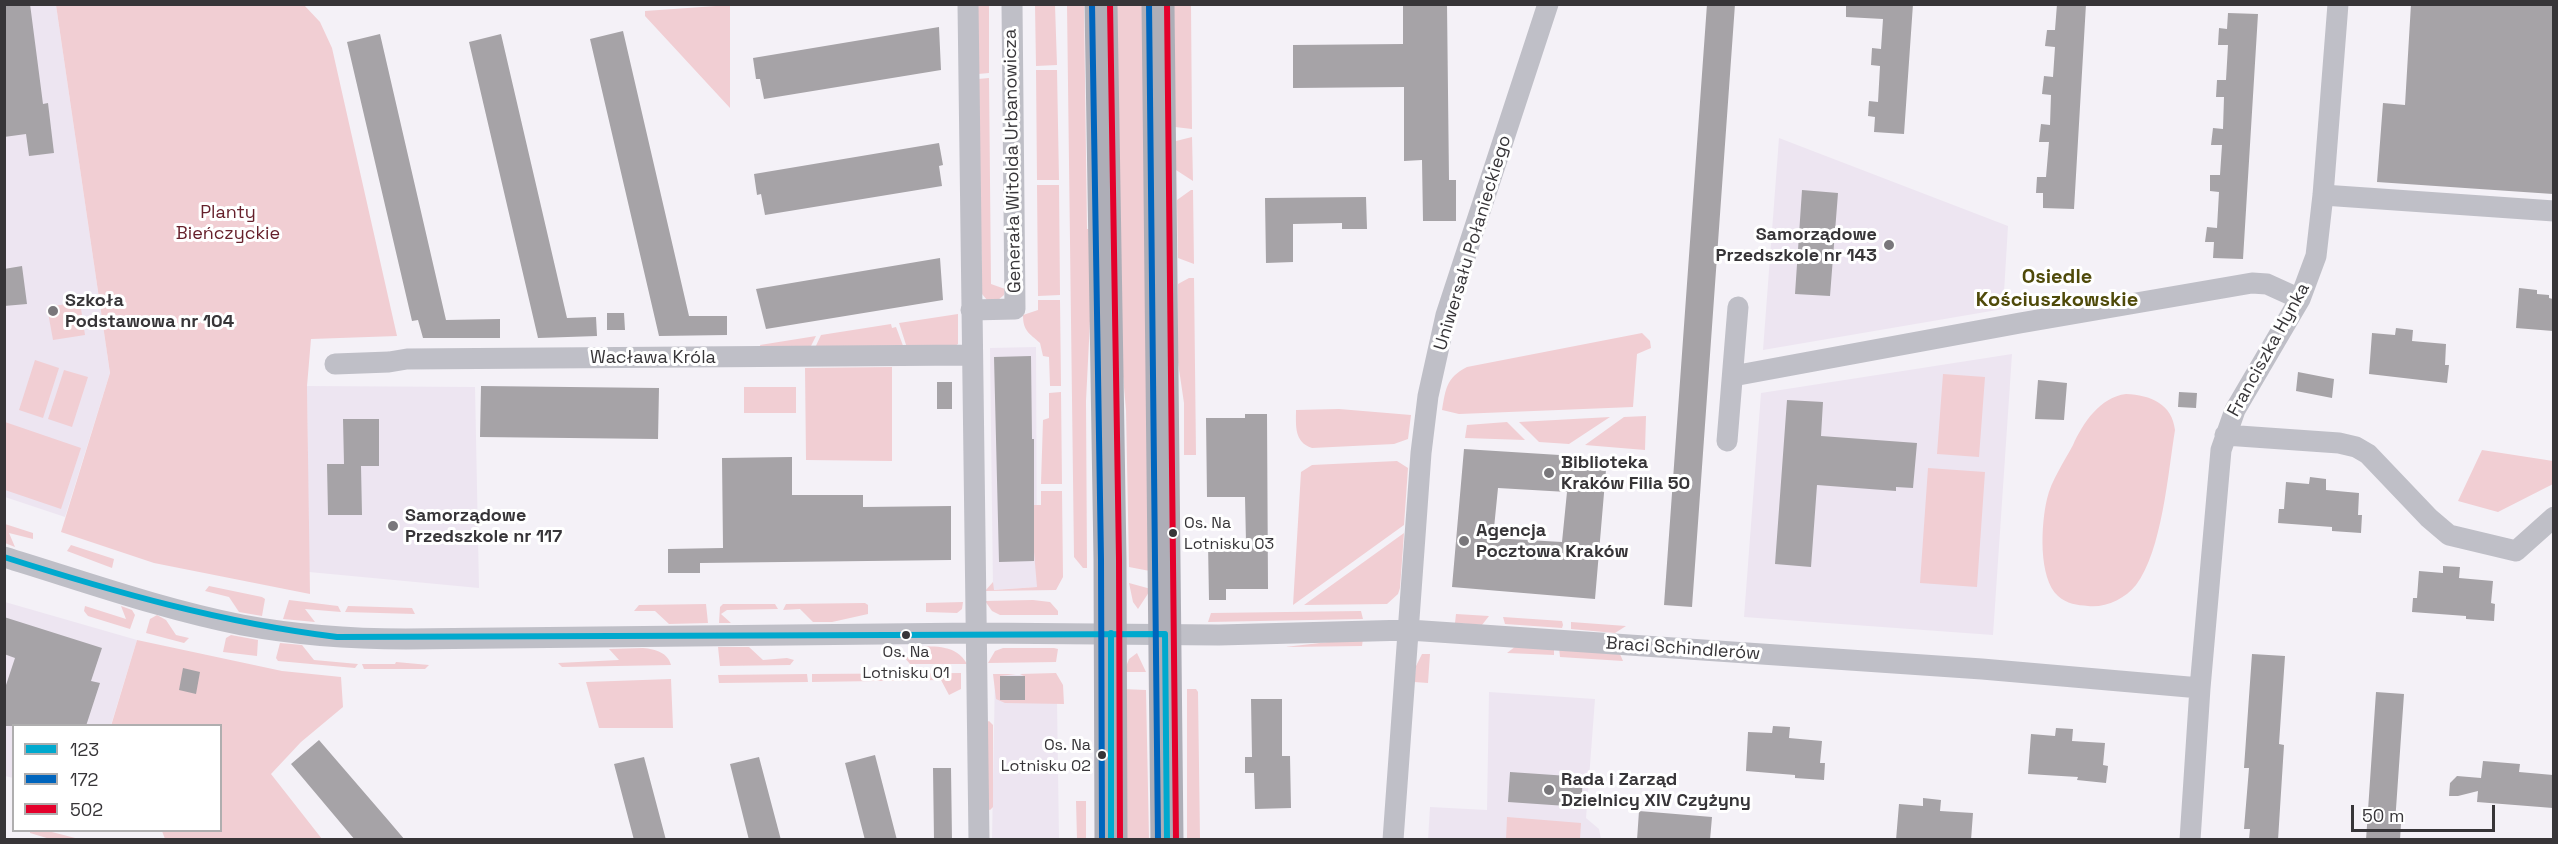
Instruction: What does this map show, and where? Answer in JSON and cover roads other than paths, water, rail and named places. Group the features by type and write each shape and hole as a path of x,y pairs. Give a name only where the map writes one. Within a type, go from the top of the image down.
{"main road":[{"path":"1101,4 1111,633 1111,840"},
{"path":"1158,4 1167,840"}],"street":[{"path":"968,4 979,840"},
{"name":"Generała Witolda Urbanowicza","path":"971,310 1015,309 1012,4"},
{"name":"Uniwersału Połanieckiego","path":"1393,840 1421,453 1428,396 1446,315 1548,4"},
{"name":"Franciszka Hynka","path":"2190,840 2219,466 2225,435 2235,410 2257,368 2300,299 2316,256 2338,4"},
{"path":"2323,195 2553,211"},
{"path":"1733,376 2252,283 2267,284 2300,299"},
{"path":"1727,441 1738,308"},
{"name":"Wacława Króla","path":"335,364 407,359 971,355"},
{"path":"2225,435 2339,442 2356,447 2368,454 2429,518 2449,535 2516,551 2553,517"},
{"name":"Braci Schindlerów","path":"4,556 208,618 273,630 337,637 406,639 977,633 1166,634 1409,630 1982,669 2200,688"}],"place":[{"name":"Samorządowe Przedszkole nr 143","path":"1889,245"},
{"name":"Szkoła Podstawowa nr 104","path":"53,311"},
{"name":"Biblioteka Kraków Filia 50","path":"1549,473"},
{"name":"Samorządowe Przedszkole nr 117","path":"393,526"},
{"name":"Os. Na Lotnisku 03","path":"1173,533"},
{"name":"Agencja Pocztowa Kraków","path":"1464,541"},
{"name":"Os. Na Lotnisku 01","path":"906,635"},
{"name":"Os. Na Lotnisku 02","path":"1102,755"},
{"name":"Rada i Zarząd Dzielnicy XIV Czyżyny","path":"1549,790"}],"district":[{"name":"Osiedle Kościuszkowskie","path":"2057,290"}],"park label":[{"name":"Planty Bieńczyckie","path":"228,223"}]}
